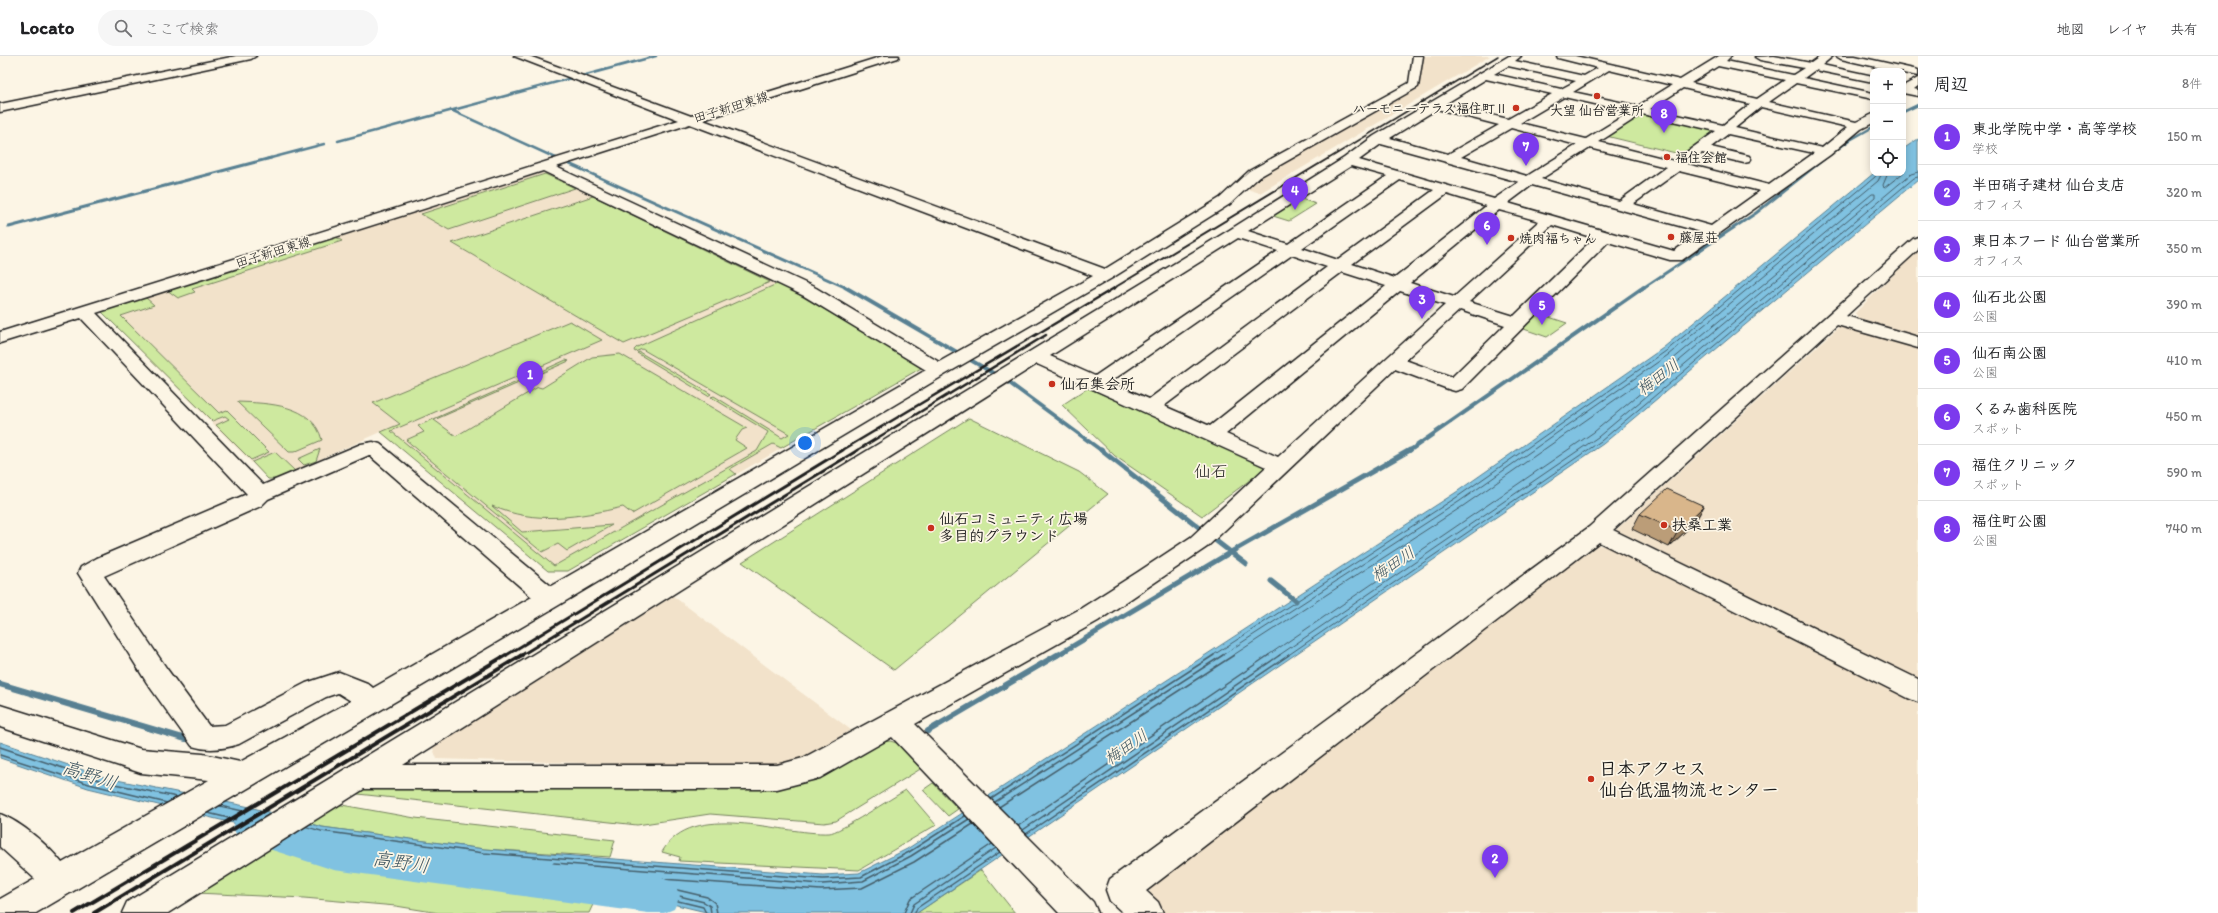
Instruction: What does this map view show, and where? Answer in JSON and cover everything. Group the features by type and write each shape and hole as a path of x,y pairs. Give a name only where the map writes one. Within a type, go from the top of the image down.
{"street":[{"path":"0,107 239,56"},
{"path":"0,107 251,56"},
{"path":"519,56 1106,275"},
{"name":"田子新田東線","path":"0,338 894,56"},
{"path":"6,913 550,599 952,362 1106,275 1225,201 1238,187 1254,174 1414,85 1418,56"},
{"path":"1562,56 1857,126"},
{"path":"1755,56 1870,78"},
{"path":"1622,206 1700,149 1759,102 1828,56"},
{"path":"1841,56 1918,73"},
{"path":"1885,56 1918,62"},
{"path":"139,913 1236,232 1349,161 1378,139 1511,59 1584,79"},
{"path":"1212,435 1497,204 1530,180 1588,144 1640,109 1722,59 1794,78 1870,95"},
{"path":"1450,158 1512,124 1562,92 1607,67"},
{"path":"1484,75 1825,152"},
{"path":"1906,88 1918,81"},
{"path":"1906,91 1918,93"},
{"path":"1906,103 1918,98"},
{"path":"1436,105 1772,190"},
{"path":"1349,161 1676,257 1825,152 1857,126 1870,120"},
{"path":"1714,138 1756,148"},
{"path":"1378,139 1713,231"},
{"path":"1700,149 1744,159"},
{"path":"558,163 810,292 952,362"},
{"path":"1097,383 1398,175"},
{"path":"1150,408 1340,265 1445,189"},
{"path":"358,777 777,777 810,769 896,723 1089,615 1147,578 1207,536 1279,465 1550,220"},
{"path":"1236,232 1517,323"},
{"path":"1392,362 1455,385 1604,237"},
{"path":"1146,913 1122,890 1597,532 1918,242"},
{"path":"84,311 255,490 262,492"},
{"path":"1834,318 1918,342"},
{"path":"1035,356 1279,465"},
{"path":"371,703 357,690 339,682 316,690 229,736 202,738 157,676 90,574 106,564 253,501 262,492 368,448 373,448 550,599"},
{"path":"1597,532 1918,690"},
{"path":"0,716 141,761 203,766 232,782"},
{"path":"896,723 1079,912"},
{"path":"0,828 43,863 57,883"}],"shaded area":[{"path":"1422,56 1490,56 1260,193 1247,189 1262,175 1418,85"},
{"path":"544,172 550,172 765,275 923,367 568,571 548,571 381,432 276,479 268,479 101,311"},
{"path":"1918,250 1918,336 1858,318 1855,313"},
{"path":"1841,325 1918,347 1918,678 1616,530"},
{"path":"1597,545 1623,549 1918,695 1918,913 1158,913 1150,905 1150,882"},
{"path":"673,596 851,730 803,758 764,768 437,759 432,746"}],"green space":[{"path":"1643,112 1722,130 1688,156 1606,136"},
{"path":"545,174 575,188 449,230 421,214"},
{"path":"593,196 770,282 624,344 452,243"},
{"path":"1301,199 1316,204 1289,221 1273,216"},
{"path":"336,237 342,241 192,289 195,292 178,298 167,290"},
{"path":"779,283 923,367 781,448 773,444 730,469 736,474 568,571 548,571 381,432 400,424 373,403 570,321 602,340 391,431 554,566 757,451 768,432 711,397 714,396 782,438 789,434 642,349 635,352 634,350 637,347"},
{"path":"145,297 154,305 121,316 219,413 227,410 269,452 251,460 216,425 229,419 225,416 212,421 101,311"},
{"path":"1534,312 1567,323 1547,337 1518,327"},
{"path":"639,352 711,394 708,396 637,353"},
{"path":"620,354 747,428 742,430 735,440 747,448 632,514 623,507 590,514 541,517 525,516 492,506 522,532 612,525 567,551 558,544 542,552 406,440 424,432 418,426 566,360 569,361 434,420 456,436 538,387 542,388 592,357"},
{"path":"1088,388 1267,467 1202,516 1115,456 1062,405"},
{"path":"237,402 275,405 299,412 309,419 317,428 322,440 294,452 289,452"},
{"name":"仙石コミュニティ広場 多目的グラウンド","path":"969,418 1079,472 1108,494 894,670 742,562"},
{"path":"320,449 316,461 304,465 298,459"},
{"path":"275,452 295,471 276,479 268,479 252,462"},
{"path":"890,741 897,743 922,768 836,821 824,823 710,814 637,825 358,794 357,791 369,783 764,786 826,775 884,742"},
{"path":"933,783 958,809 948,816 923,790"},
{"path":"906,790 936,825 859,870 679,861 680,857 662,852 676,836 694,827 716,823 739,823 809,832 829,833 854,821"},
{"path":"336,804 415,818 615,840 610,857 484,849 322,827 307,823"},
{"path":"281,841 329,856 598,894 589,913 439,913 396,906 304,898 196,893"},
{"path":"981,870 1015,913 917,913"}],"water":[{"name":"梅田川","path":"1918,139 1918,180 1603,444 917,913 710,913 561,877 349,851 88,788 0,758 0,742 107,778 250,807 322,827 484,849 823,875 859,873 907,849 1455,493 1663,348 1870,176 1906,176 1906,147"}],"building":[{"path":"1667,489 1704,506 1678,531 1640,514"}],"waterway":[{"path":"582,76 656,56"},
{"path":"452,110 572,78"},
{"path":"1906,111 1918,105"},
{"path":"338,141 452,110"},
{"path":"452,110 558,159"},
{"path":"1824,159 1850,140 1870,129"},
{"path":"267,159 324,144"},
{"path":"9,227 271,158"},
{"path":"556,158 846,287"},
{"path":"1643,288 1756,213 1825,158"},
{"path":"846,287 998,376"},
{"path":"1409,451 1644,287"},
{"path":"1004,379 1102,451"},
{"path":"1101,450 1205,532"},
{"path":"1231,552 1410,450"},
{"path":"1211,537 1231,552"},
{"path":"1056,656 1231,552"},
{"path":"1231,552 1246,564"},
{"path":"1271,581 1296,601"},
{"path":"928,731 1057,655"},
{"path":"0,684 186,739"},
{"name":"高野川","path":"252,827 334,853 660,896"}],"railway":[{"path":"1328,159 1498,56"},
{"path":"1114,288 1329,158"},
{"path":"841,451 1116,287"},
{"path":"856,451 1046,335"},
{"path":"505,656 843,450"},
{"path":"520,656 858,450"},
{"path":"74,913 506,655"},
{"path":"94,913 522,655"}],"place":[{"name":"大望 仙台営業所","path":"1597,96"},
{"name":"ハーモニーテラス福住町Ⅱ","path":"1516,108"},
{"name":"福住町公園","path":"1664,133"},
{"name":"福住会館","path":"1667,157"},
{"name":"福住クリニック","path":"1526,166"},
{"name":"仙石北公園","path":"1295,210"},
{"name":"藤屋荘","path":"1671,237"},
{"name":"焼肉福ちゃん","path":"1511,238"},
{"name":"くるみ歯科医院","path":"1487,245"},
{"name":"東日本フード 仙台営業所","path":"1422,319"},
{"name":"仙石南公園","path":"1542,325"},
{"name":"仙石集会所","path":"1052,384"},
{"name":"東北学院中学・高等学校","path":"530,394"},
{"name":"扶桑工業","path":"1664,525"},
{"name":"仙石コミュニティ広場 多目的グラウンド","path":"931,528"},
{"name":"日本アクセス 仙台低温物流センター","path":"1591,779"},
{"name":"半田硝子建材 仙台支店","path":"1495,878"}],"district":[{"name":"仙石","path":"1211,471"}]}
